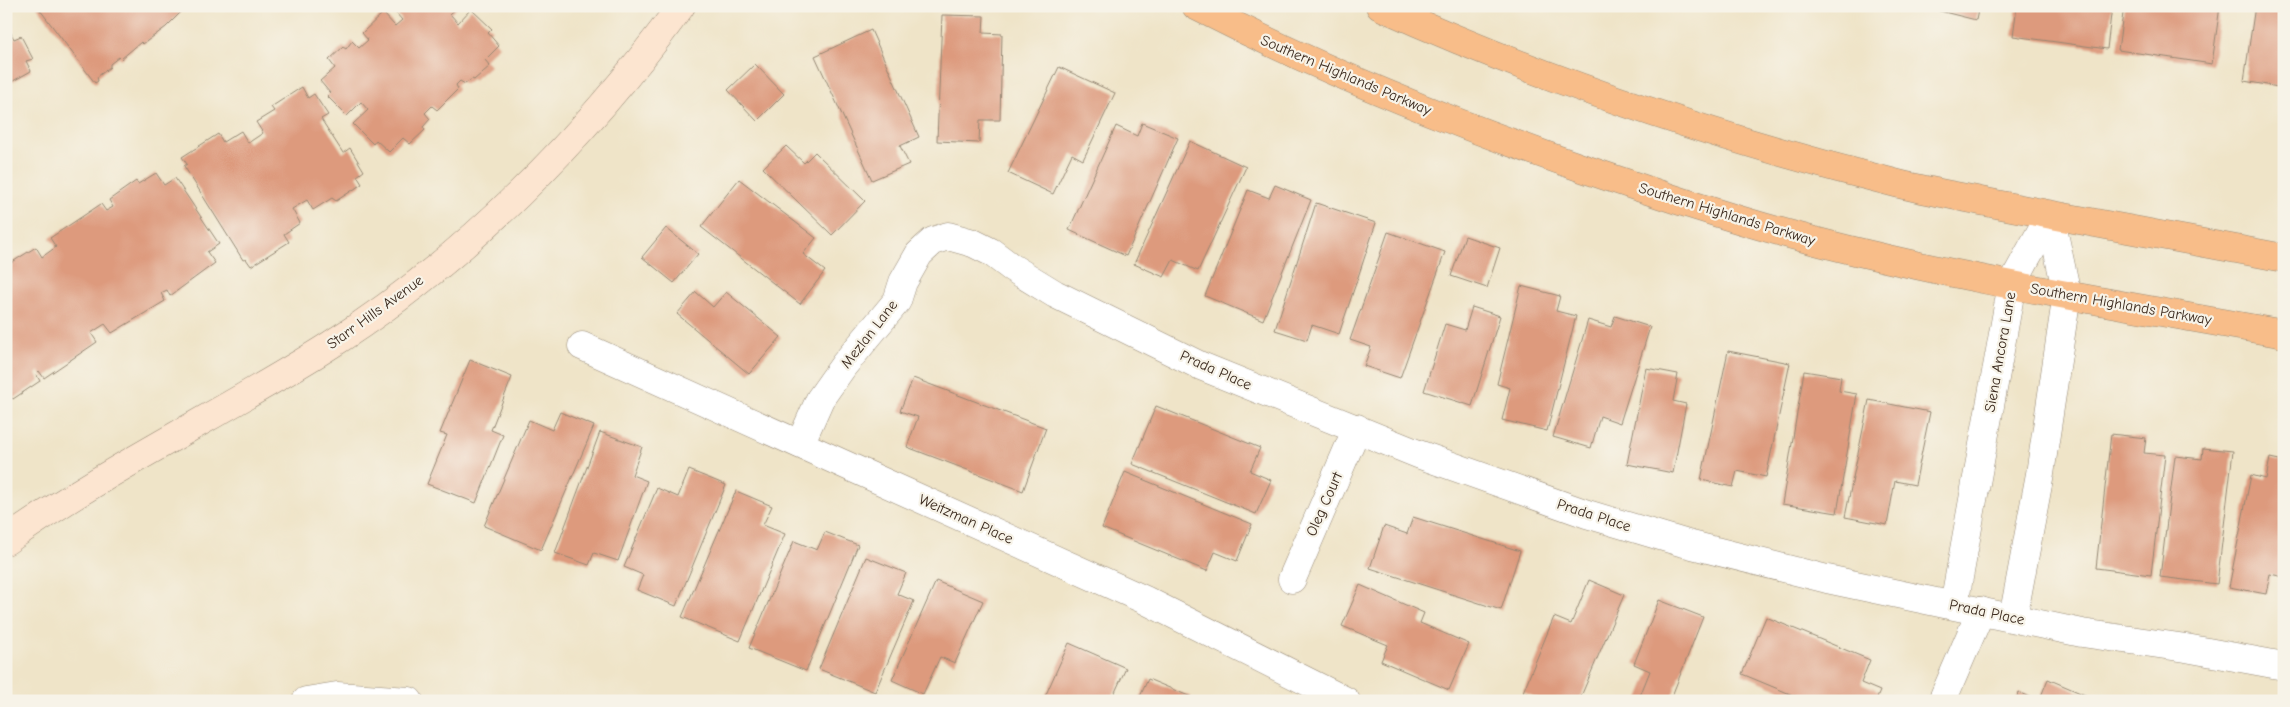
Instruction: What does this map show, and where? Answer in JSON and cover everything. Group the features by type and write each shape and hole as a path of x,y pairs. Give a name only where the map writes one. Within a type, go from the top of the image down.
{"main road":[{"name":"Southern Highlands Parkway","path":"1196,6 1271,44 1385,94 1530,150 1684,203 1812,240 1940,271 2284,334"},
{"path":"1380,6 1463,43 1593,90 1744,140 1900,184 2050,215 2284,258"}],"street":[{"name":"Starr Hills Avenue","path":"6,541 90,485 326,348 437,267 510,203 578,133 646,54 681,6"},
{"name":"Siena Ancora Lane","path":"1954,606 2012,284 2050,215"},
{"path":"2013,618 2040,474 2067,294 2050,215"},
{"name":"Prada Place","path":"948,236 973,243 991,252 1010,267 1055,294 1201,366 1418,454 1588,514 1684,543 1827,579 2082,632 2284,666"},
{"name":"Mezlan Lane","path":"800,444 820,399 844,365 897,301 904,282 919,254 933,241 948,236"},
{"name":"Weitzman Place","path":"582,346 1145,600 1346,701"},
{"name":"Oleg Court","path":"1292,579 1357,428"},
{"path":"1942,701 1981,611"},
{"path":"306,701 337,696 409,701"}],"building":[{"path":"37,6 186,7 166,27 143,44 141,42 121,59 119,57 110,64 110,67 97,77 98,81 95,83"},
{"path":"390,6 459,6 450,14 458,23 471,9 492,29 488,33 499,46 485,60 490,66 474,80 472,79 465,84 460,81 456,85 458,89 437,110 432,106 425,113 430,119 423,127 425,130 410,144 403,138 389,152 376,140 373,144 353,124 368,110 361,102 347,116 327,96 330,93 320,81 335,68 329,60 343,47 346,49 352,41 359,48 368,40 362,33 383,13 395,26 402,20"},
{"path":"1920,6 1979,6 1976,20"},
{"path":"2017,6 2112,6 2107,49 2013,36"},
{"path":"2124,6 2220,6 2212,64 2118,50"},
{"path":"2255,6 2284,6 2284,88 2244,81"},
{"path":"942,15 984,16 983,33 1002,34 1000,120 980,120 979,143 937,141"},
{"path":"6,24 14,39 21,36 33,59 26,61 31,71 6,85"},
{"path":"871,30 919,137 900,146 909,164 872,180 815,56"},
{"path":"755,64 784,94 757,121 728,90"},
{"path":"1059,67 1115,93 1083,160 1072,154 1053,194 1008,173"},
{"path":"302,87 308,98 314,94 328,115 321,119 343,153 350,148 364,171 357,176 362,184 336,201 332,198 313,210 307,200 292,209 300,223 284,234 289,242 251,266 246,259 243,260 184,166 187,164 182,157 218,134 223,142 241,131 248,143 263,133 256,122 274,111 271,107"},
{"path":"1142,123 1178,138 1126,256 1069,230 1116,126 1137,136"},
{"path":"1190,141 1246,167 1198,271 1173,260 1164,277 1134,264"},
{"path":"786,146 804,163 815,152 865,201 832,235 763,168"},
{"path":"156,173 164,185 175,178 219,244 207,252 215,263 170,296 167,290 161,293 165,301 112,333 105,324 91,333 97,342 44,378 39,371 36,374 40,381 13,399 10,397 6,399 6,266 36,247 42,257 56,247 50,238 101,204 106,211 113,207 109,200 136,181 138,184"},
{"path":"739,179 816,238 803,254 825,271 800,304 701,227"},
{"path":"1275,185 1311,200 1263,320 1205,296 1248,190 1269,198"},
{"path":"1316,203 1376,223 1339,334 1312,325 1307,340 1275,330"},
{"path":"666,228 698,254 674,283 642,257"},
{"path":"1388,232 1445,252 1400,378 1364,366 1371,347 1350,340"},
{"path":"1465,236 1500,248 1487,288 1451,276"},
{"path":"1521,286 1560,296 1556,311 1576,316 1547,431 1502,420 1510,388 1497,384"},
{"path":"696,292 713,307 726,292 781,337 749,374 677,314"},
{"path":"1472,307 1500,316 1472,406 1424,391 1445,324 1465,330"},
{"path":"1615,316 1650,327 1620,423 1600,416 1591,448 1553,437 1588,320 1611,327"},
{"path":"1728,351 1790,363 1766,477 1737,471 1733,487 1701,480"},
{"path":"470,360 512,377 491,430 503,435 476,503 427,484 447,435 440,433"},
{"path":"1646,368 1678,374 1673,401 1686,404 1673,473 1627,464"},
{"path":"1804,371 1841,377 1839,391 1857,394 1837,513 1782,504"},
{"path":"913,378 1046,428 1023,491 907,447 918,417 900,411"},
{"path":"1869,400 1930,412 1915,485 1895,481 1887,525 1845,517"},
{"path":"1156,406 1260,448 1250,471 1271,480 1256,514 1132,464"},
{"path":"560,412 594,426 541,550 484,526 529,420 552,430"},
{"path":"600,432 642,447 632,475 647,481 618,561 594,553 589,565 555,553"},
{"path":"2111,434 2146,438 2144,453 2165,455 2151,575 2096,568"},
{"path":"2203,448 2233,451 2217,584 2160,577 2175,456 2202,459"},
{"path":"2270,458 2284,461 2284,577 2270,574 2266,594 2229,587 2251,475 2266,479"},
{"path":"689,470 726,485 676,606 637,590 643,575 624,567 657,488 678,497"},
{"path":"1125,472 1252,524 1237,561 1215,552 1207,571 1102,528"},
{"path":"736,491 772,506 763,525 785,534 740,641 682,617"},
{"path":"1413,517 1520,551 1501,610 1370,568 1384,526 1407,534"},
{"path":"825,532 858,545 806,671 749,648 794,541 817,550"},
{"path":"866,557 906,573 897,594 914,601 875,692 819,669"},
{"path":"1589,580 1624,595 1579,701 1544,701 1523,692 1554,617 1571,624"},
{"path":"936,581 983,601 955,663 940,657 923,694 892,680"},
{"path":"1360,585 1424,613 1420,623 1469,644 1449,690 1381,661 1388,645 1342,626"},
{"path":"1659,600 1703,617 1670,701 1638,701 1650,671 1634,664"},
{"path":"1766,617 1870,660 1861,683 1880,691 1876,701 1807,701 1742,674"},
{"path":"1069,643 1126,668 1111,701 1043,701"},
{"path":"1148,679 1191,697 1190,701 1138,701"},
{"path":"2048,679 2099,701 2039,701"},
{"path":"2019,692 2039,701 2015,701"}]}
